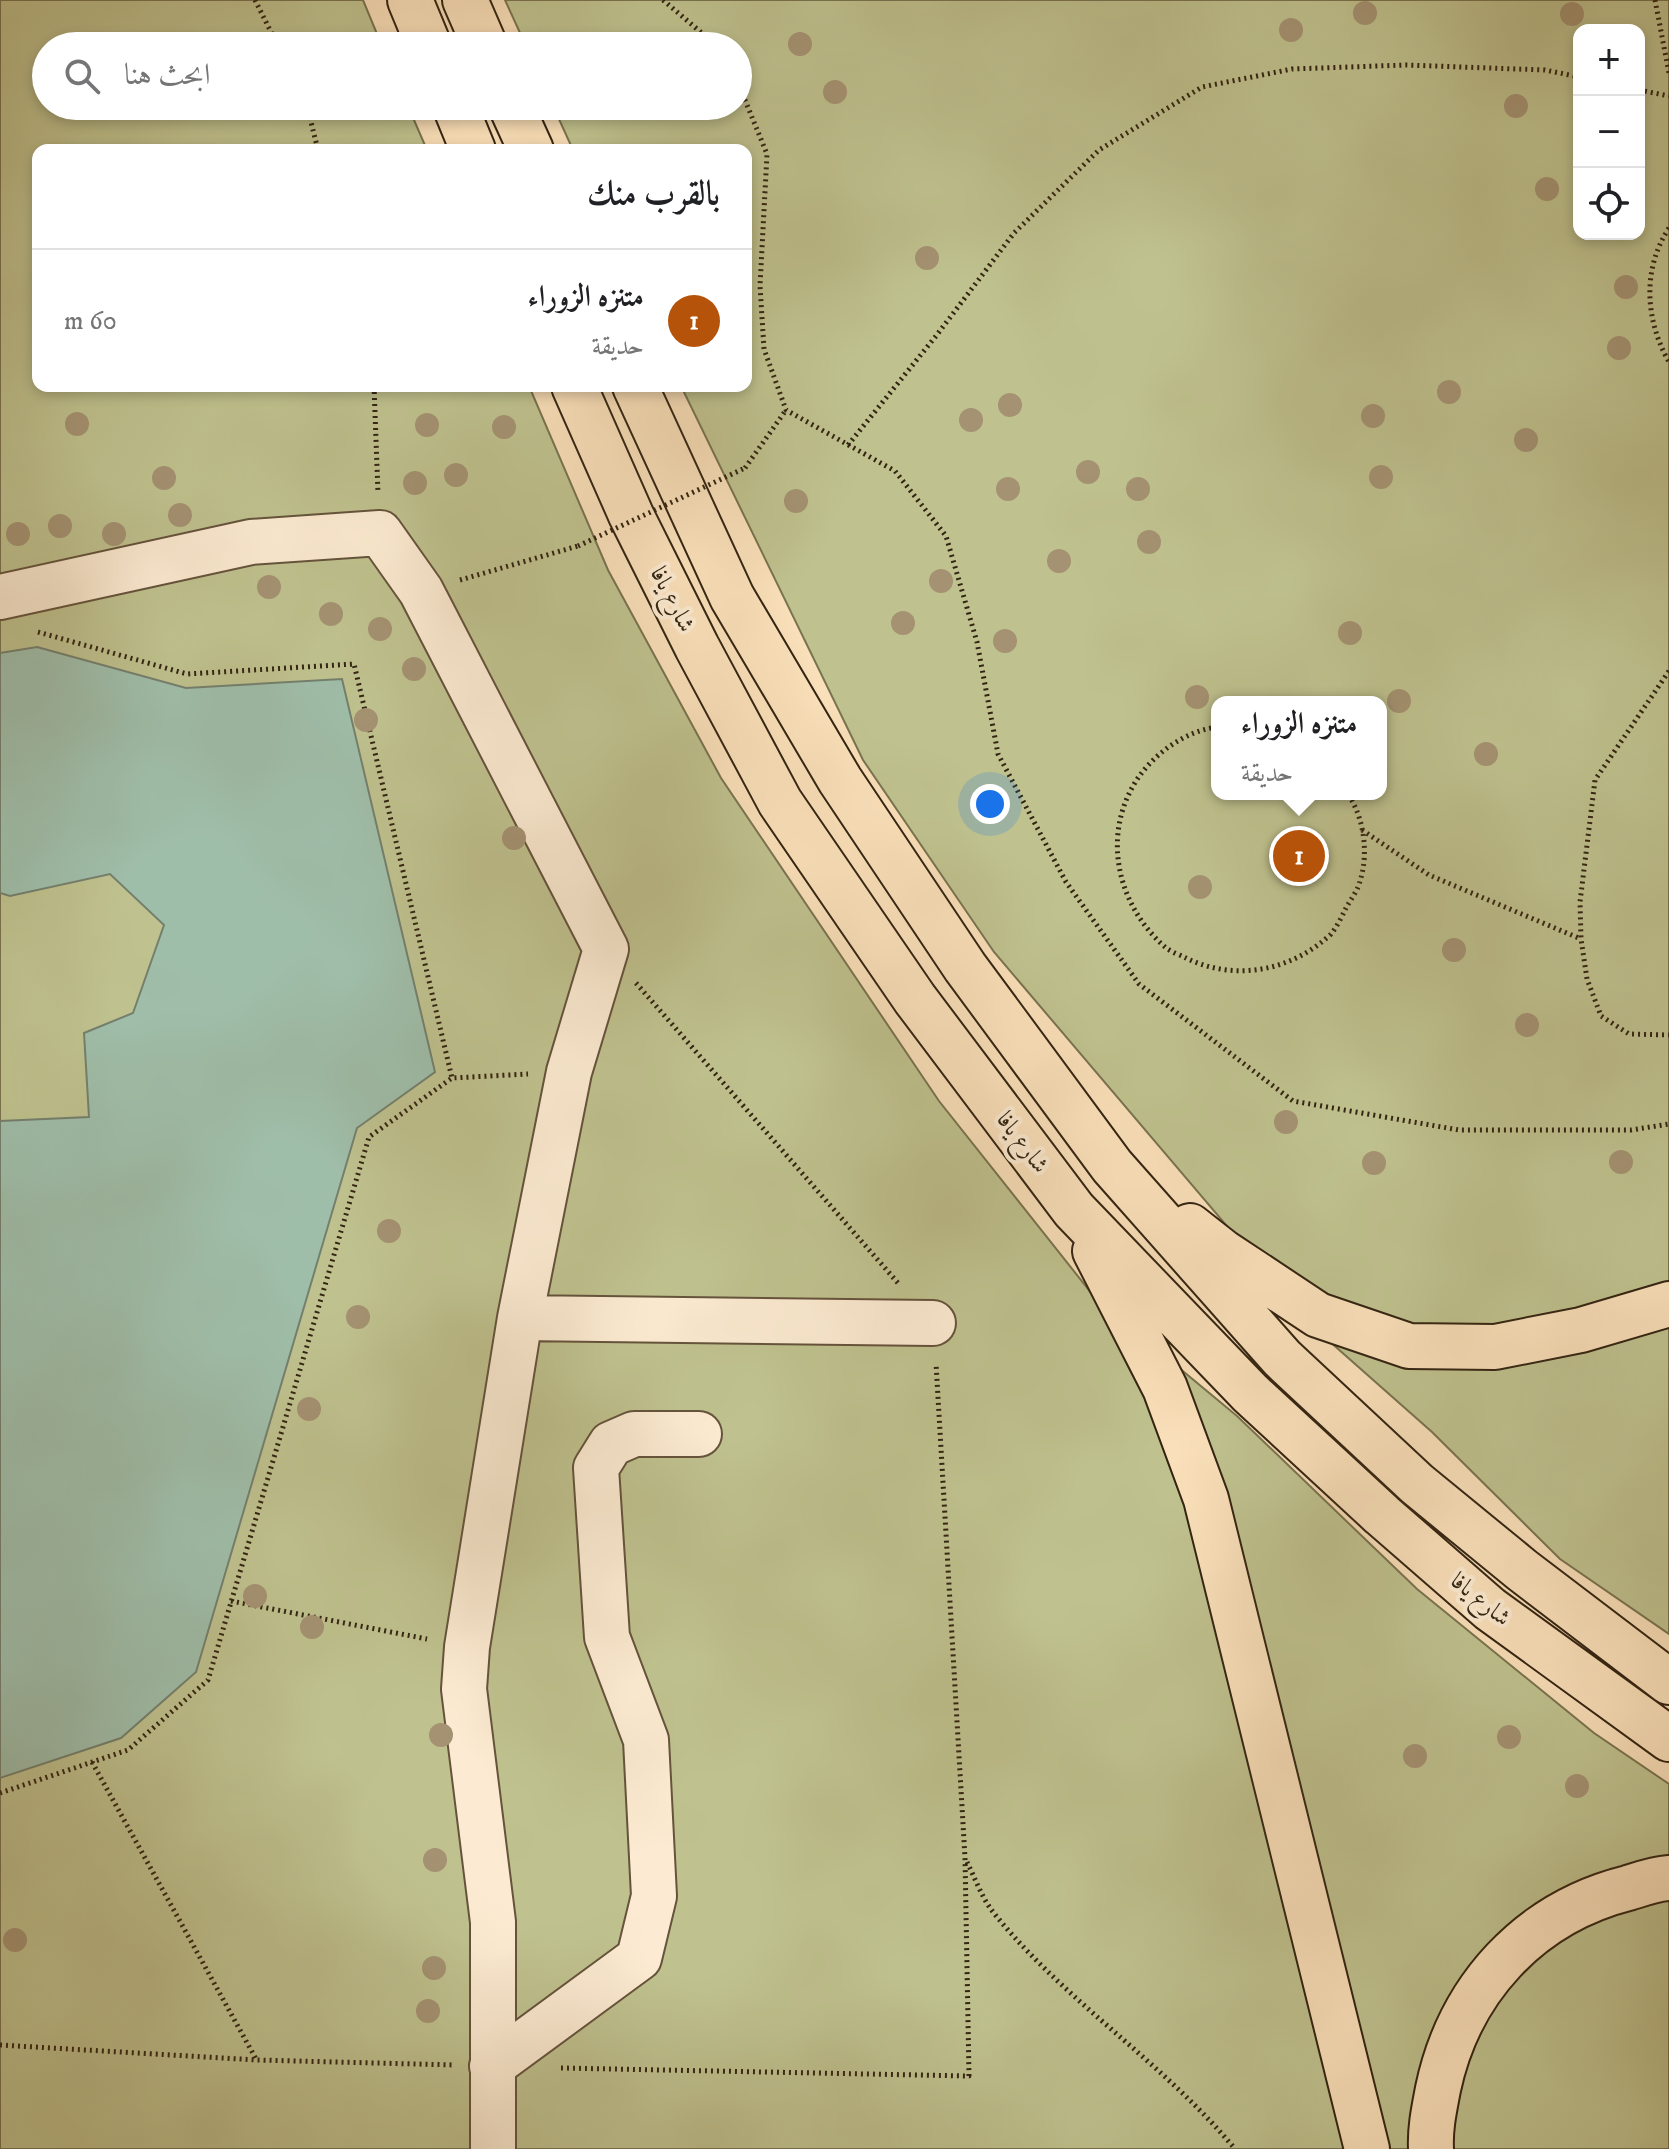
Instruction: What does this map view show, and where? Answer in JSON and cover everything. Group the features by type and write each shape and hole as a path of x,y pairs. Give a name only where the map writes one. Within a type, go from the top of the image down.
{"highway":[{"path":"410,0 423,32"},
{"path":"465,0 479,32"},
{"path":"461,120 471,144"},
{"path":"517,120 528,144"},
{"name":"شارع يافا","path":"577,392 631,515 780,802 915,999 1074,1210 1250,1393 1382,1515 1490,1609 1669,1739"},
{"name":"شارع يافا","path":"638,392 732,597 840,780 965,967 1112,1166 1282,1358 1417,1484 1522,1570 1669,1682"},
{"path":"1112,1166 1223,1252 1318,1315 1409,1346 1495,1347 1581,1330 1669,1304"},
{"path":"1074,1210 1165,1388 1206,1499 1367,2149"},
{"path":"1431,2149 1430,2129 1439,2084 1456,2031 1461,2018 1499,1963 1547,1921 1604,1894 1669,1878"}],"lane":[{"path":"0,597 251,542 380,533 421,591 606,949 569,1072 520,1318 467,1647 464,1689 493,1922 493,2149"},
{"path":"520,1318 933,1323"},
{"path":"492,2066 639,1958 654,1896 646,1740 607,1637 596,1468 611,1444 634,1434 699,1434"}],"path":[{"path":"255,0 271,32"},
{"path":"663,0 701,32"},
{"path":"1655,0 1669,73"},
{"path":"848,445 1014,233 1099,150 1202,87 1292,69 1406,65 1545,70 1573,76"},
{"path":"1645,91 1669,96"},
{"path":"752,117 767,154 760,286 764,349 786,410 895,471 946,536 977,642 998,754 1066,882 1139,984 1293,1101 1459,1130 1631,1130 1669,1124"},
{"path":"310,120 316,144"},
{"path":"1669,228 1657,246 1648,293 1658,342 1669,362"},
{"path":"374,392 380,533"},
{"path":"421,591 578,546 745,468 786,410"},
{"path":"25,634 38,632 187,674 354,664 452,1078"},
{"path":"1669,671 1595,780 1580,902 1587,979 1601,1016 1629,1034 1669,1035"},
{"path":"1211,728 1180,739 1146,766 1132,788 1118,829 1117,862 1130,904 1166,948 1205,967 1253,972 1299,958 1333,932 1360,883 1365,855 1359,811 1352,800"},
{"path":"1361,830 1429,875 1581,939"},
{"path":"606,949 933,1323 965,1858 969,2076"},
{"path":"0,1793 128,1750 208,1680 369,1137 452,1078 569,1072"},
{"path":"231,1601 467,1647"},
{"path":"92,1762 257,2060"},
{"path":"965,1858 991,1909 1032,1954 1087,2010 1169,2077 1235,2149"}],"green space":[{"path":"0,0 363,0 376,32 32,32 32,120 414,120 424,144 32,144 32,392 532,392 608,570 721,778 939,1101 1096,1299 1237,1416 1417,1589 1594,1733 1669,1784 1669,2149 0,2149"},
{"path":"505,0 1669,0 1669,1634 1560,1559 1432,1432 1311,1325 994,952 863,760 684,392 752,392 752,144 570,144 559,120 752,120 752,32 520,32"}],"shaded area":[{"path":"37,647 186,688 342,679 435,1072 357,1128 196,1672 121,1738 0,1778 0,1121 89,1117 84,1033 133,1013 164,925 110,874 10,896 0,893 0,653"}],"place":[{"name":"متنزه الزوراء","path":"1299,856"}]}
